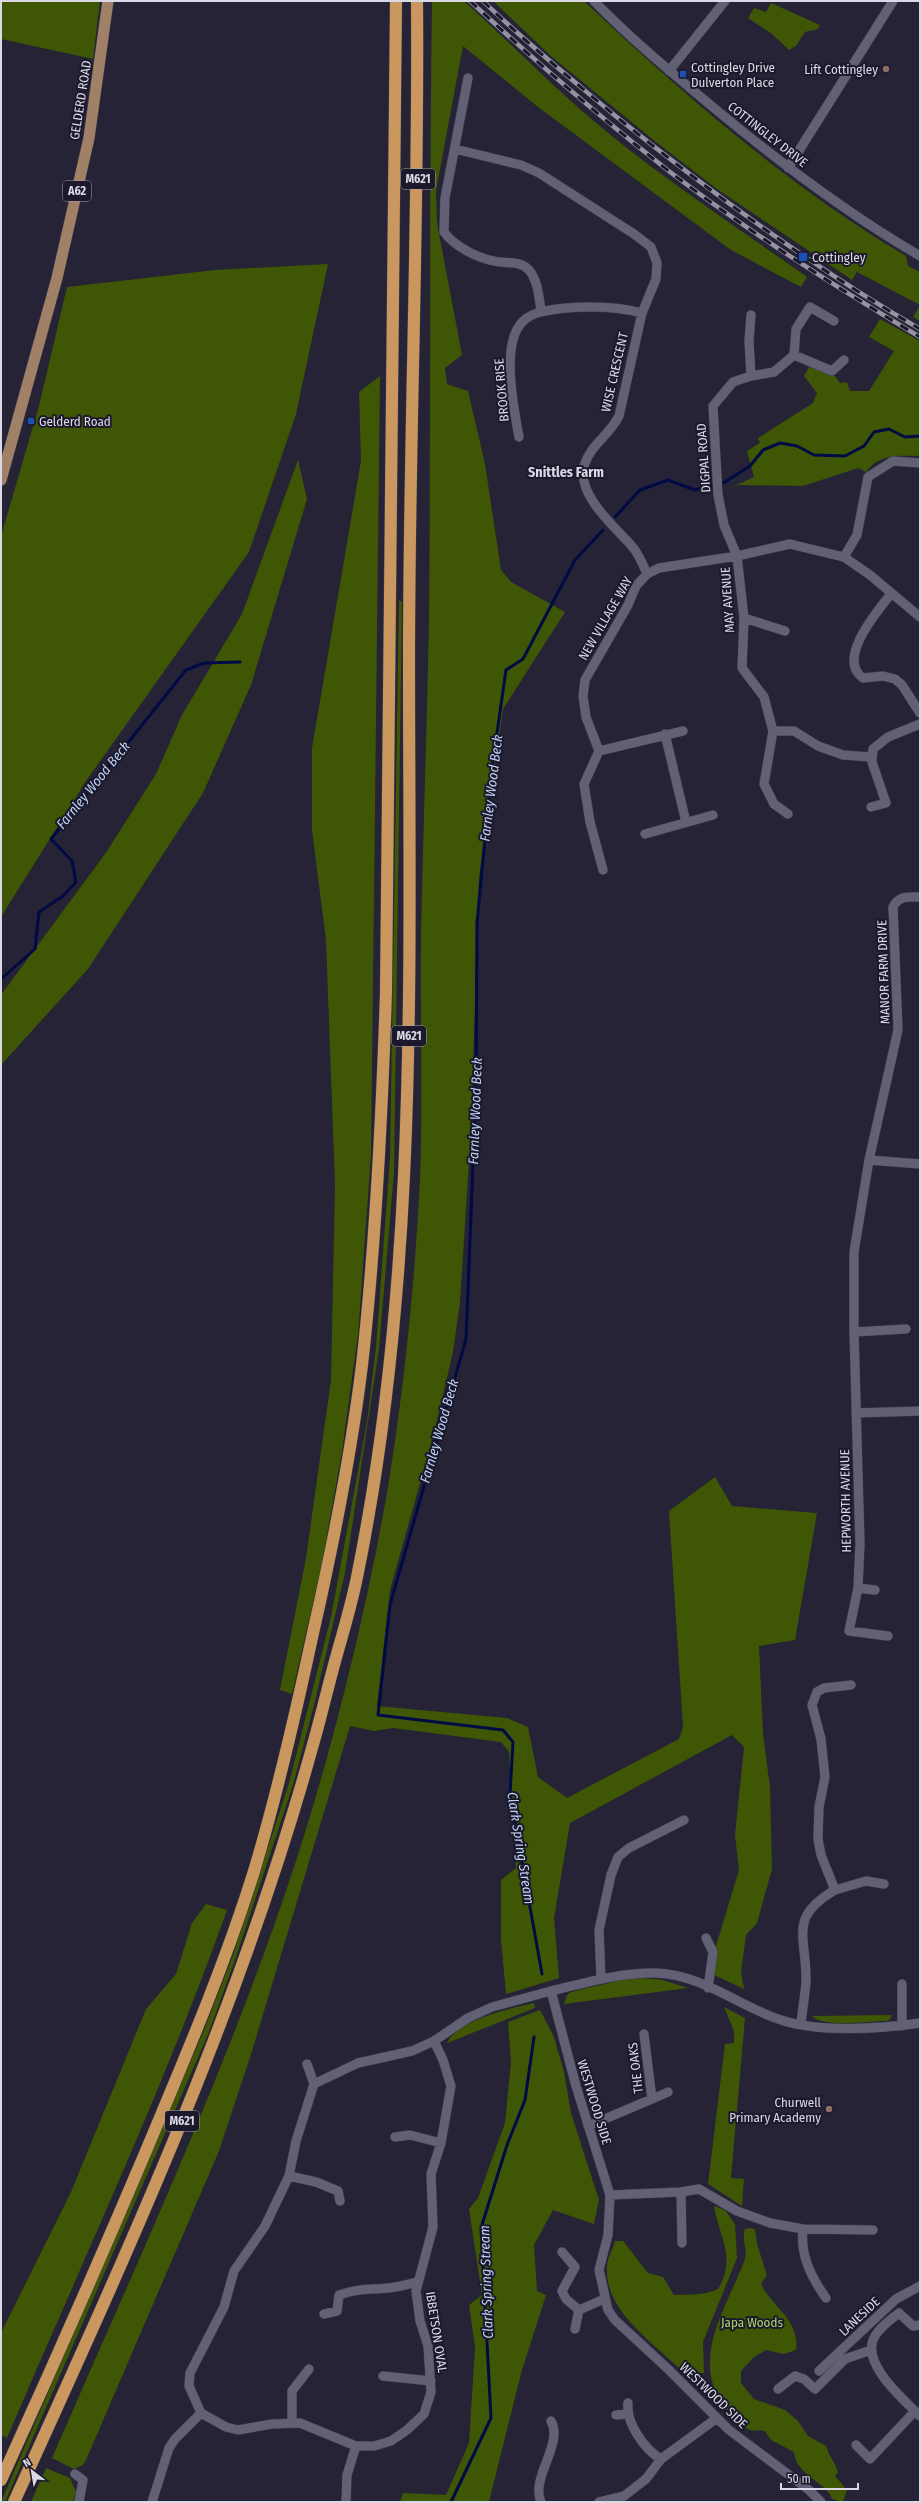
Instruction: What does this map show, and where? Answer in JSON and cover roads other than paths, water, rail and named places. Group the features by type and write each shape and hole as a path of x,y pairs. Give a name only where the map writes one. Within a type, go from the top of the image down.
{"highway":[{"name":"M621","path":"1,2480 68,2336 189,2048 255,1866 304,1677 343,1490 361,1369 373,1258 380,1158 386,992 396,1"},
{"name":"M621","path":"14,2502 86,2345 204,2068 270,1886 318,1729 357,1579 375,1480 400,1258 409,1095 409,606 419,147 417,1"}],"main road":[{"name":"GELDERD ROAD","path":"1,480 57,278 89,138 108,1"}],"street":[{"name":"COTTINGLEY DRIVE","path":"594,1 669,71 788,168 846,209 920,256"},
{"path":"669,71 725,1"},
{"path":"788,168 893,1"},
{"path":"468,78 443,213 444,232 454,243 487,260 518,264 528,270 537,286 541,311"},
{"name":"WISE CRESCENT","path":"455,149 521,165 539,173 646,242 653,252 657,269 653,290 642,313 618,416 613,429 591,450 584,466 583,484 602,513 631,545 647,574"},
{"name":"BROOK RISE","path":"519,437 510,351 519,325 541,311 590,306 624,308 642,313"},
{"path":"834,321 810,307 796,329 794,355 832,371 844,360"},
{"path":"751,315 749,342 751,376"},
{"name":"DIGPAL ROAD","path":"737,556 724,525 718,495 713,406 733,382 751,376 774,372 794,355"},
{"path":"844,557 857,535 868,477 893,461 920,463"},
{"name":"NEW VILLAGE WAY","path":"599,751 586,717 583,696 585,680 628,605 636,586 647,574 676,564 737,556 790,544 844,557 870,575 890,595 920,617"},
{"name":"MAY AVENUE","path":"737,556 744,618 742,668 764,697 773,731 764,784 774,804 788,814"},
{"path":"890,595 861,637 854,666 856,674 863,678 883,676 902,684 920,712"},
{"path":"744,618 785,631"},
{"path":"871,807 886,803 871,757 873,749 878,743 920,724"},
{"path":"603,870 585,798 584,784 599,751 665,734 683,731"},
{"path":"773,731 794,731 818,746 843,755 871,757"},
{"path":"665,734 686,822"},
{"path":"645,834 713,815"},
{"name":"MANOR FARM DRIVE","path":"869,1160 898,1030 893,907 896,901 902,897 920,897"},
{"path":"869,1160 920,1164"},
{"name":"HEPWORTH AVENUE","path":"869,1160 854,1252 854,1332 860,1544 858,1588 849,1631 888,1636"},
{"path":"854,1332 906,1329"},
{"path":"856,1413 920,1412"},
{"path":"858,1588 875,1590"},
{"path":"835,1890 821,1855 818,1839 818,1812 825,1777 821,1739 812,1705 817,1692 824,1688 851,1685"},
{"path":"602,1979 599,1930 611,1875 618,1857 629,1848 684,1820"},
{"path":"801,2025 806,1981 803,1923 809,1910 818,1900 835,1890 866,1881 884,1884"},
{"path":"706,1938 713,1952 708,1988"},
{"path":"314,2084 358,2063 412,2051 434,2041 468,2018 492,2007 602,1979 656,1973 692,1980 778,2019 801,2025 902,2026 920,2023"},
{"path":"902,1984 902,2026"},
{"name":"WESTWOOD SIDE","path":"551,1991 588,2126 610,2195 608,2235 599,2270 604,2299 615,2320 668,2369 717,2418 821,2502"},
{"name":"THE OAKS","path":"644,2034 652,2099"},
{"name":"IBBETSON OVAL","path":"201,2413 226,2427 238,2430 292,2422 300,2423 356,2446 374,2446 391,2441 407,2430 424,2414 432,2392 428,2346 420,2321 416,2292 433,2227 431,2174 441,2143 449,2106 451,2086 443,2060 434,2041"},
{"path":"152,2502 169,2448 175,2439 201,2413 189,2386 190,2373 224,2307 234,2271 265,2226 289,2176 296,2140 314,2084 307,2064"},
{"name":"THE OAKS","path":"588,2126 668,2092"},
{"path":"395,2137 410,2135 441,2143"},
{"path":"289,2176 330,2186 338,2191 340,2201"},
{"path":"610,2195 681,2192 699,2189 737,2211 770,2223 803,2229 873,2230"},
{"path":"681,2192 682,2244"},
{"path":"803,2229 803,2255 816,2284 826,2298"},
{"path":"562,2252 575,2267 562,2291 566,2299 579,2310"},
{"path":"324,2314 337,2311 339,2295 351,2291 371,2288 389,2288 418,2282"},
{"name":"LANESIDE","path":"819,2371 896,2299 920,2286"},
{"path":"579,2310 604,2299"},
{"path":"575,2329 579,2310"},
{"path":"856,2445 870,2459 917,2413 880,2373 871,2350 874,2337 884,2324 899,2313 913,2326 920,2325"},
{"path":"778,2389 795,2376 804,2379 815,2389 845,2359 871,2350"},
{"path":"292,2422 292,2391 309,2369"},
{"path":"383,2376 431,2381"},
{"path":"628,2403 627,2414 644,2445 652,2454 661,2459"},
{"path":"616,2415 627,2414"},
{"path":"600,2502 626,2499 646,2479 661,2459 717,2418"},
{"path":"541,2502 542,2479 555,2427 551,2420"},
{"path":"346,2502 347,2475 356,2446"},
{"path":"75,2474 83,2480 79,2502"}],"waterway":[{"name":"Farnley Wood Beck","path":"615,517 640,490 668,480 695,490 725,482 750,466 763,450 780,443 797,446 814,455 845,456 864,446 874,432 889,429 905,437 920,436"},
{"name":"Farnley Wood Beck","path":"542,1974 510,1795 513,1742 503,1730 378,1715 390,1605 466,1339 476,1089 477,923 491,775 506,670 523,659 575,560 603,530"},
{"name":"Farnley Wood Beck","path":"1,979 35,949 39,912 63,896 76,882 72,861 51,839 186,670 204,663 240,662"},
{"name":"Clark Spring Stream","path":"451,2502 491,2418 481,2228 507,2145 525,2100 534,2037"}],"railway":[{"path":"470,1 568,88 670,172 730,216 792,258 920,337"},
{"path":"483,1 563,73 613,114 724,200 762,228 840,280 920,329"}],"place":[{"name":"Lift Cottingley","path":"886,69"},
{"name":"Cottingley Drive Dulverton Place","path":"683,74"},
{"name":"Cottingley","path":"803,257"},
{"name":"Gelderd Road","path":"31,421"},
{"name":"Churwell Primary Academy","path":"829,2109"}],"district":[{"name":"Snittles Farm","path":"566,472"}],"park label":[{"name":"Japa Woods","path":"752,2322"}]}
